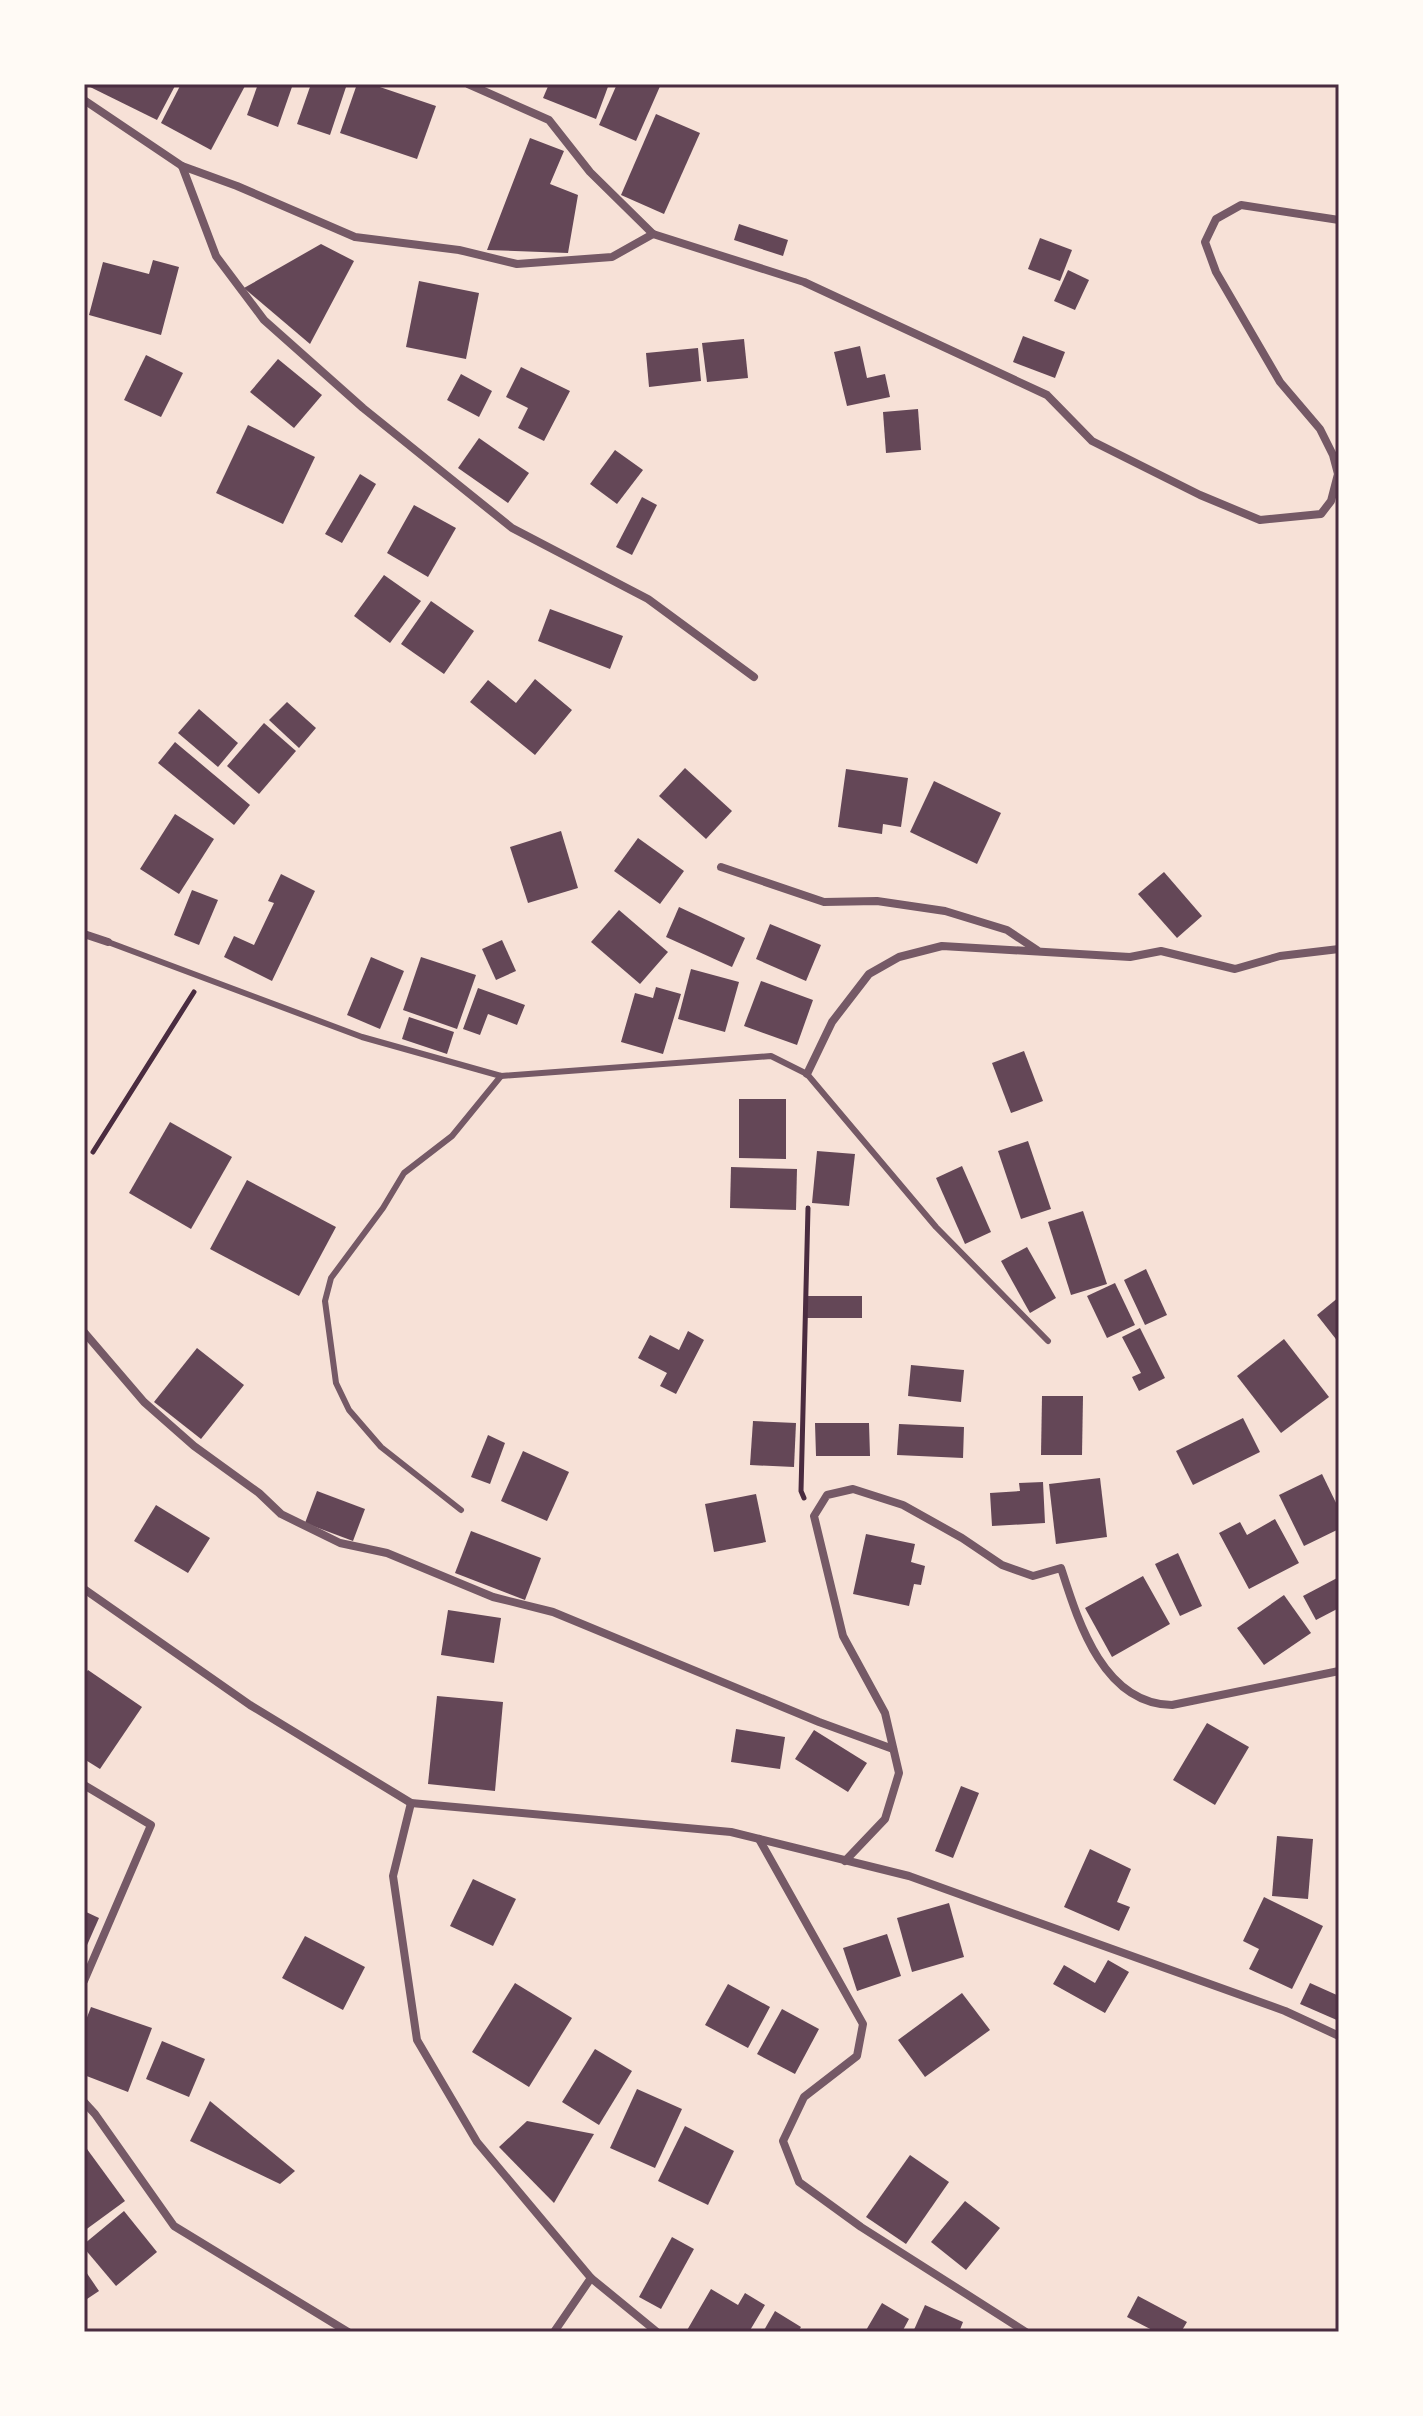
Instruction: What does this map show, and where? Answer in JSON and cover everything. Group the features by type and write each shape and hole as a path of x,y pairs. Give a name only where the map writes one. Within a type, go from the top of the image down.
{"street":[{"path":"468,84 549,120 590,172 653,234 804,282 1047,395 1092,441 1200,495 1260,520 1321,514 1331,501 1338,474 1320,429 1280,382 1216,272 1205,242 1216,219 1241,205 1339,220"},
{"path":"84,100 182,166 355,237 459,250 517,264 612,257 653,234"},
{"path":"182,166 216,256 264,320 363,408 512,528 648,599 754,677"},
{"path":"721,867 824,902 877,901 945,911 1007,930 1038,950"},
{"path":"84,934 108,942"},
{"path":"807,1074 832,1022 869,974 899,957 942,946 1130,957 1161,951 1235,969 1280,956 1339,949"},
{"path":"84,1332 144,1402 194,1446 259,1493 281,1514 340,1543 387,1553 493,1597 553,1612 819,1722 893,1749"},
{"path":"845,1861 885,1819 899,1773 885,1713 843,1636 814,1516 827,1495 853,1489 903,1505 1002,1565 1033,1576 1061,1568 1078,1622 1105,1668 1126,1689 1159,1704 1172,1705 1339,1671"},
{"path":"84,1589 250,1705 411,1803 731,1832 909,1876 1285,2011 1339,2036"},
{"path":"84,1785 151,1825 84,1981"},
{"path":"411,1803 393,1876 417,2040 477,2142 591,2278 657,2332"},
{"path":"759,1839 863,2024 857,2056 804,2097 783,2141 799,2182 861,2227 1026,2332"},
{"path":"84,2102 174,2226 348,2332"},
{"path":"554,2332 591,2278"}],"lane":[{"path":"108,942 362,1037 501,1076 771,1056 807,1074 936,1227 1048,1341"},
{"path":"461,1510 381,1447 349,1410 336,1383 325,1301 331,1278 383,1208 404,1173 452,1136 501,1076"}],"path":[{"path":"93,1152 203,977"},
{"path":"808,1208 801,1491 814,1516"}],"building":[{"path":"84,84 176,84 157,120"},
{"path":"181,84 246,84 211,150 161,123"},
{"path":"258,84 293,84 278,127 247,115"},
{"path":"311,84 347,84 330,135 297,124"},
{"path":"357,84 371,84 436,106 417,159 340,133"},
{"path":"549,84 609,84 596,119 543,98"},
{"path":"617,84 661,84 636,141 599,125"},
{"path":"656,114 700,133 664,214 621,195"},
{"path":"530,138 564,151 550,184 578,195 568,253 487,250"},
{"path":"739,224 788,240 783,256 734,240"},
{"path":"1040,238 1072,250 1060,281 1028,269"},
{"path":"321,244 354,261 310,344 244,288"},
{"path":"153,260 179,267 161,335 89,315 103,262 149,274"},
{"path":"1068,270 1089,280 1075,310 1054,301"},
{"path":"419,281 479,293 466,359 406,347"},
{"path":"1023,336 1065,352 1055,378 1013,362"},
{"path":"744,339 748,378 707,382 702,343"},
{"path":"860,346 867,378 885,374 890,397 847,406 834,352"},
{"path":"698,348 701,381 649,387 646,353"},
{"path":"146,355 183,373 161,417 124,400"},
{"path":"278,359 322,395 294,428 250,392"},
{"path":"521,367 570,391 544,441 518,428 528,408 506,397"},
{"path":"461,374 492,391 479,417 447,400"},
{"path":"918,409 921,450 886,453 883,412"},
{"path":"248,425 315,457 283,524 216,493"},
{"path":"479,438 529,473 508,503 458,468"},
{"path":"615,450 643,470 617,504 590,484"},
{"path":"360,474 376,484 342,543 325,534"},
{"path":"642,497 657,505 632,555 616,547"},
{"path":"414,505 456,528 428,577 387,553"},
{"path":"384,575 421,601 390,643 354,616"},
{"path":"431,601 474,631 444,674 401,644"},
{"path":"550,609 623,636 610,669 538,641"},
{"path":"535,679 572,710 535,755 470,702 488,680 516,703"},
{"path":"287,702 316,728 299,748 269,720"},
{"path":"199,709 238,743 218,767 178,733"},
{"path":"264,723 296,751 259,794 227,766"},
{"path":"175,742 250,805 234,825 158,763"},
{"path":"685,768 732,811 706,839 659,796"},
{"path":"846,769 908,778 901,827 883,824 882,834 838,827"},
{"path":"934,781 1001,813 977,864 910,832"},
{"path":"175,814 214,839 179,894 140,869"},
{"path":"561,831 578,888 528,903 510,847"},
{"path":"638,838 684,871 660,904 614,871"},
{"path":"1164,872 1202,916 1177,938 1138,894"},
{"path":"281,874 315,891 272,981 224,957 234,936 254,945 274,903 268,901"},
{"path":"192,890 218,900 199,945 174,935"},
{"path":"679,907 745,938 732,967 666,937"},
{"path":"619,910 668,952 640,984 591,942"},
{"path":"770,924 821,945 806,981 756,959"},
{"path":"502,940 516,971 496,980 482,949"},
{"path":"371,957 404,971 380,1029 347,1015"},
{"path":"421,957 476,975 457,1029 403,1010"},
{"path":"691,969 739,982 725,1032 678,1019"},
{"path":"761,981 813,1000 797,1045 744,1026"},
{"path":"656,987 681,994 663,1054 621,1042 635,993 653,998"},
{"path":"478,988 525,1005 517,1025 488,1014 480,1035 463,1029"},
{"path":"409,1017 454,1032 447,1054 402,1039"},
{"path":"1024,1051 1043,1101 1011,1113 992,1063"},
{"path":"739,1099 786,1099 786,1159 739,1158"},
{"path":"170,1122 232,1157 191,1229 129,1193"},
{"path":"1028,1141 1051,1209 1021,1219 998,1151"},
{"path":"817,1151 855,1154 849,1206 812,1203"},
{"path":"962,1166 991,1232 965,1244 936,1178"},
{"path":"731,1167 797,1169 796,1210 730,1208"},
{"path":"247,1180 336,1227 299,1296 210,1249"},
{"path":"1083,1211 1107,1284 1071,1295 1048,1222"},
{"path":"1027,1247 1056,1298 1030,1313 1001,1261"},
{"path":"1146,1269 1167,1315 1145,1325 1124,1280"},
{"path":"1115,1283 1135,1325 1107,1338 1087,1296"},
{"path":"808,1296 862,1296 862,1318 807,1318"},
{"path":"1339,1297 1339,1343 1317,1315"},
{"path":"1140,1328 1165,1378 1139,1391 1132,1377 1141,1373 1122,1337"},
{"path":"688,1331 704,1340 676,1394 660,1386 667,1373 638,1358 650,1335 679,1350"},
{"path":"1284,1339 1329,1397 1281,1433 1237,1376"},
{"path":"197,1348 244,1385 201,1439 154,1402"},
{"path":"911,1365 964,1370 961,1402 908,1396"},
{"path":"1042,1396 1083,1396 1082,1455 1041,1455"},
{"path":"1243,1418 1260,1452 1193,1485 1176,1451"},
{"path":"753,1421 796,1423 794,1467 750,1465"},
{"path":"815,1423 869,1423 870,1456 816,1456"},
{"path":"899,1424 964,1427 963,1458 897,1455"},
{"path":"488,1435 505,1443 490,1484 471,1477"},
{"path":"523,1451 569,1472 547,1521 501,1501"},
{"path":"1322,1474 1339,1509 1339,1529 1304,1546 1279,1495"},
{"path":"1100,1478 1107,1537 1056,1544 1049,1484"},
{"path":"1043,1482 1045,1523 992,1526 990,1493 1020,1491 1019,1483"},
{"path":"317,1491 365,1509 353,1541 305,1523"},
{"path":"756,1494 766,1542 714,1552 705,1504"},
{"path":"156,1505 210,1538 188,1573 134,1541"},
{"path":"1275,1519 1299,1563 1249,1589 1219,1533 1240,1522 1247,1535"},
{"path":"471,1531 541,1558 525,1600 455,1573"},
{"path":"866,1534 915,1544 911,1562 925,1566 921,1585 914,1584 909,1606 853,1594"},
{"path":"1178,1553 1202,1606 1180,1616 1155,1564"},
{"path":"1143,1576 1170,1624 1112,1657 1085,1608"},
{"path":"1339,1577 1339,1608 1316,1620 1303,1596"},
{"path":"1284,1595 1311,1633 1264,1665 1237,1628"},
{"path":"448,1610 501,1618 494,1663 441,1655"},
{"path":"88,1670 142,1707 100,1769 84,1759 84,1676"},
{"path":"437,1696 503,1702 495,1791 428,1784"},
{"path":"1207,1723 1249,1747 1215,1805 1173,1780"},
{"path":"736,1729 785,1737 780,1769 731,1762"},
{"path":"814,1730 867,1763 848,1792 795,1759"},
{"path":"961,1786 979,1793 953,1858 935,1851"},
{"path":"1277,1836 1313,1839 1308,1899 1272,1896"},
{"path":"1090,1849 1131,1869 1117,1902 1130,1907 1119,1931 1064,1907"},
{"path":"473,1879 516,1899 493,1946 450,1926"},
{"path":"1264,1897 1323,1926 1292,1989 1249,1969 1259,1949 1243,1941"},
{"path":"949,1903 964,1957 912,1972 897,1918"},
{"path":"84,1911 99,1918 84,1952"},
{"path":"887,1934 901,1976 857,1991 843,1948"},
{"path":"305,1936 365,1967 343,2010 282,1978"},
{"path":"1108,1960 1129,1972 1105,2013 1053,1984 1064,1965 1095,1983"},
{"path":"515,1983 572,2018 529,2087 472,2052"},
{"path":"1310,1983 1339,1996 1339,2021 1300,2004"},
{"path":"728,1984 770,2007 748,2048 705,2025"},
{"path":"962,1993 990,2030 925,2077 898,2040"},
{"path":"91,2007 152,2028 128,2092 84,2075 84,2025"},
{"path":"782,2009 819,2029 795,2074 757,2054"},
{"path":"162,2041 205,2059 189,2097 146,2079"},
{"path":"595,2049 632,2071 599,2125 562,2102"},
{"path":"637,2089 682,2109 655,2168 610,2148"},
{"path":"210,2101 295,2171 280,2184 190,2141"},
{"path":"527,2121 594,2134 554,2203 499,2147"},
{"path":"685,2126 734,2151 708,2205 658,2181"},
{"path":"87,2149 125,2201 84,2231 84,2152"},
{"path":"910,2155 949,2182 906,2244 866,2217"},
{"path":"965,2201 1000,2228 966,2270 931,2242"},
{"path":"124,2211 157,2252 116,2286 84,2248 84,2244"},
{"path":"672,2237 694,2249 661,2309 639,2297"},
{"path":"84,2269 99,2291 84,2301"},
{"path":"711,2289 738,2305 745,2293 765,2305 749,2332 686,2332"},
{"path":"1138,2296 1187,2322 1181,2332 1156,2332 1127,2317"},
{"path":"882,2303 909,2319 902,2332 865,2332"},
{"path":"925,2305 963,2322 959,2332 913,2332"},
{"path":"775,2311 801,2327 798,2332 763,2332"}]}
